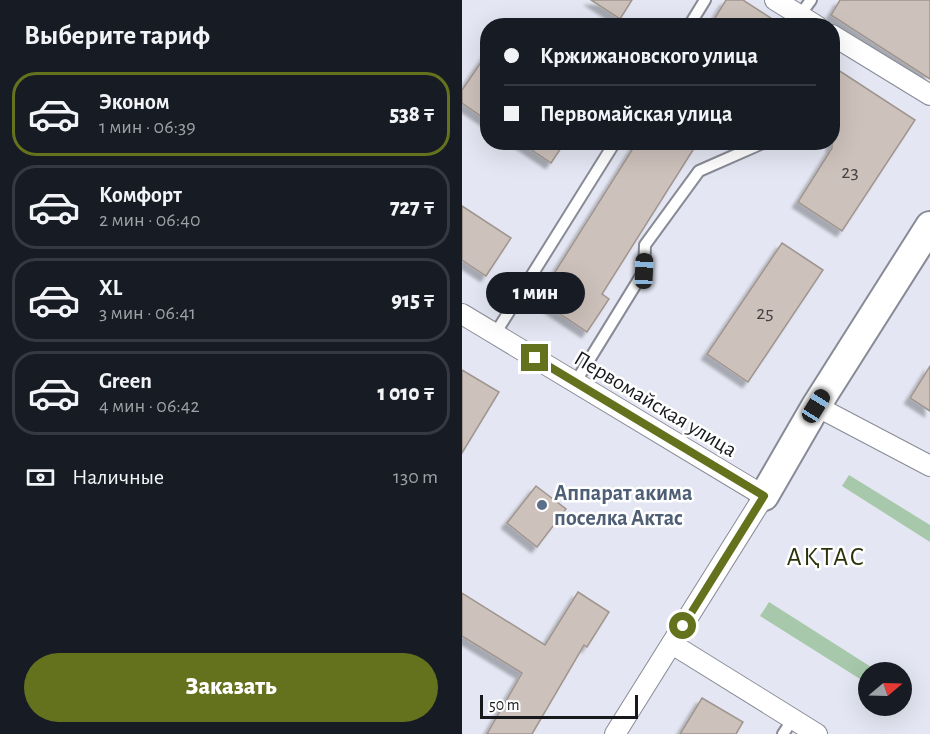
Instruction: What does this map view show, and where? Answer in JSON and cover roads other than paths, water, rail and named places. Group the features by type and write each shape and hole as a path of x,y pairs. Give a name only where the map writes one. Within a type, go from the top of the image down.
{"street":[{"path":"775,0 802,14"},
{"path":"840,40 930,95"},
{"path":"615,734 764,496 816,406 930,226"},
{"name":"Первомайская улица","path":"462,314 764,496"},
{"path":"816,406 930,466"},
{"path":"672,644 788,727 817,734"}],"lane":[{"path":"694,18 705,0"},
{"path":"495,334 610,150"},
{"path":"575,383 644,271 645,245 699,171 747,150"}],"place":[{"name":"Аппарат акима поселка Актас","path":"542,505"}],"district":[{"name":"АҚТАС","path":"826,556"}]}
